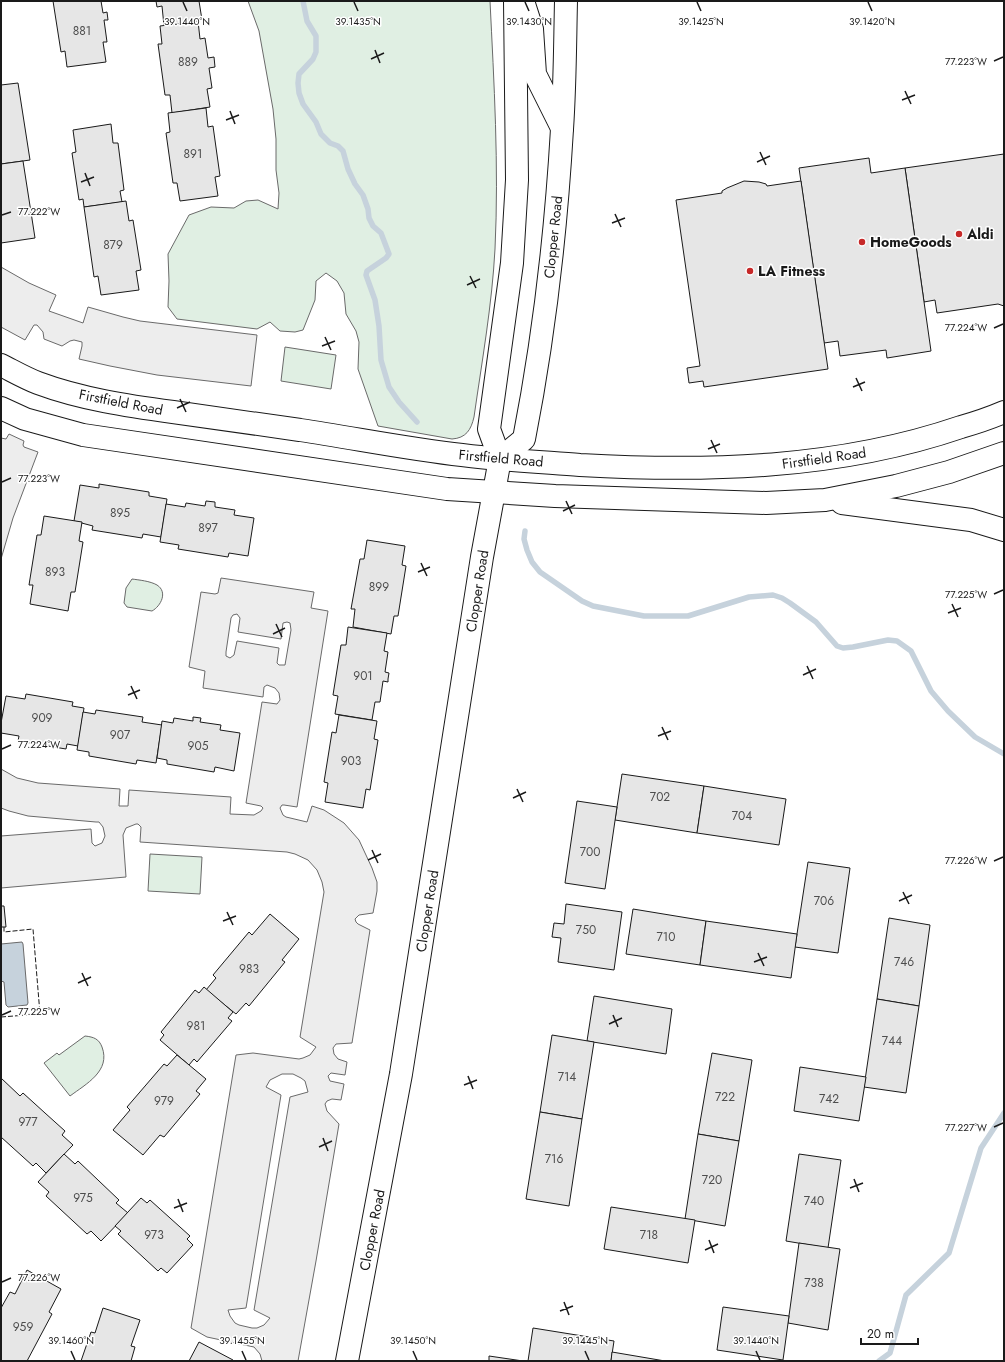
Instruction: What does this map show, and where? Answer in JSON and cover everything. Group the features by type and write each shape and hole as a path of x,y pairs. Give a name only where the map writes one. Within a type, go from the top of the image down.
{"street":[{"path":"500,459 489,429 512,263 517,180 515,1"},
{"path":"524,1 532,29 535,74 562,129"},
{"name":"Clopper Road","path":"347,1361 401,1074 482,557 500,459 524,439 529,413 546,303 556,217 562,129 566,1"},
{"name":"Firstfield Road","path":"1,365 37,382 58,389 94,399 140,408 300,430 450,454 500,459 647,468 721,468 831,459 892,447 941,434 1004,412"},
{"path":"1,408 25,419 83,435 444,488 494,493 766,503 825,500 896,486 949,472 1004,453"},
{"path":"825,500 971,520 1004,530"}],"green space":[{"path":"248,1 490,1 496,156 494,270 474,417 471,426 461,437 452,439 378,426 358,369 359,342 356,331 346,314 344,293 337,281 326,273 316,281 315,300 303,330 295,332 280,331 270,322 257,329 177,319 168,307 168,254 189,215 211,207 234,208 246,201 258,200 278,209 279,193 276,170 276,139 273,109 259,31"},
{"path":"285,347 336,355 331,389 281,381"},
{"path":"132,579 151,583 160,588 163,595 155,609 152,611 127,607 124,603 126,588"},
{"path":"150,854 202,857 200,894 148,891"},
{"path":"85,1036 98,1040 102,1047 104,1056 103,1063 100,1070 90,1082 70,1096 44,1063 57,1053 59,1055"}],"shaded area":[{"path":"1,267 29,283 56,295 49,311 83,323 88,307 140,321 257,335 251,386 157,375 79,359 82,342 74,340 62,346 44,339 43,332 37,325 34,325 25,340 1,327"},
{"path":"9,434 24,441 24,447 38,452 13,518 1,559 1,438 6,439"},
{"path":"221,578 314,592 311,608 328,611 297,807 282,805 280,808 283,815 286,817 307,822 312,806 324,810 344,823 359,840 377,882 373,913 359,915 355,919 358,924 370,930 352,1043 336,1044 333,1048 334,1054 338,1059 347,1062 345,1075 331,1073 328,1076 330,1081 344,1084 341,1100 332,1099 327,1101 325,1104 327,1111 339,1124 298,1361 262,1361 260,1354 254,1347 207,1337 191,1328 236,1055 253,1053 299,1059 310,1055 316,1047 300,1037 324,892 317,870 308,860 287,852 140,842 141,827 136,824 126,828 123,835 126,877 1,888 1,836 91,829 92,843 95,846 102,843 105,836 103,827 99,822 28,816 1,808 1,769 17,778 38,783 120,789 119,806 128,806 129,790 231,797 230,814 254,815 261,811 263,808 261,806 246,803 262,702 277,704 280,700 279,693 275,688 267,685 264,687 263,697 203,688 205,671 189,667 201,592 218,593","holes":["237,614 240,618 238,632 281,639 283,623 290,623 291,630 285,665 279,665 277,663 279,648 237,641 234,655 230,658 226,656 231,618 233,615","282,1074 293,1074 301,1078 305,1081 308,1092 290,1097 254,1310 270,1318 264,1325 257,1328 252,1328 235,1323 228,1310 246,1308 281,1095 266,1087 270,1080"]},
{"path":"22,942 28,1003 27,1005 8,1007 6,1005 4,982 1,981 1,944"}],"building":[{"path":"53,1 101,1 103,13 107,12 108,20 104,20 107,42 103,42 106,62 67,67 65,51 61,52"},
{"path":"156,1 199,1 202,20 164,26 162,6 157,7"},
{"path":"198,21 200,39 205,38 208,58 214,57 215,67 209,68 212,88 207,89 210,107 172,113 170,95 165,95 158,44 162,44 160,26"},
{"path":"18,83 30,160 1,164 1,85"},
{"path":"206,108 208,127 213,126 220,176 215,177 218,196 180,201 177,183 173,183 166,133 170,132 168,113"},
{"path":"111,124 113,143 118,143 124,190 120,191 122,202 84,207 83,199 79,200 72,153 76,152 73,130"},
{"name":"Aldi","path":"1004,154 1004,306 998,304 937,313 935,300 924,302 905,168"},
{"name":"HomeGoods","path":"869,158 871,173 905,168 931,351 887,358 886,350 840,356 838,341 824,343 799,168"},
{"path":"23,161 35,238 1,243 1,164"},
{"name":"LA Fitness","path":"744,181 759,182 766,184 767,186 801,181 828,369 704,387 703,381 689,383 687,368 700,366 676,200 722,193 722,191 727,188"},
{"path":"126,201 129,221 133,220 141,270 136,271 139,290 101,295 98,276 94,277 84,207"},
{"path":"99,484 149,492 149,496 167,499 161,537 143,534 142,538 92,530 93,526 74,521 80,485 99,488"},
{"path":"206,501 215,502 215,507 235,510 234,515 254,518 248,556 229,553 228,557 178,549 179,545 160,542 166,504 185,507 186,503 205,506"},
{"path":"44,516 82,522 79,541 83,542 75,592 71,592 68,611 30,604 33,585 29,585 37,535 41,535"},
{"path":"367,540 405,546 402,565 406,566 398,616 394,616 391,634 353,627 355,609 351,609 360,559 364,559"},
{"path":"348,627 387,633 384,651 388,652 385,672 389,673 388,682 383,681 380,702 375,702 372,720 335,714 338,696 333,695 341,645 346,645"},
{"path":"26,694 73,702 72,706 84,708 78,746 67,744 66,749 18,741 19,736 1,733 1,723 6,696 25,699"},
{"path":"96,710 143,717 142,722 162,725 156,763 137,760 136,764 89,756 89,752 77,750 83,712 95,714"},
{"path":"339,715 377,721 374,739 378,740 370,790 366,789 363,808 325,802 328,783 324,782 332,732 336,733"},
{"path":"193,717 201,718 200,722 221,725 220,730 240,733 234,771 215,767 214,772 167,764 167,760 157,758 162,721 173,723 174,718 193,721"},
{"path":"622,774 704,786 697,833 615,820"},
{"path":"704,786 786,799 779,845 697,833"},
{"path":"577,801 617,807 605,889 565,883"},
{"path":"808,862 850,868 838,953 795,947"},
{"path":"566,904 622,912 614,970 558,962 561,938 552,937 554,923 564,924"},
{"path":"1,906 4,906 6,927 1,927"},
{"path":"633,909 706,921 700,965 626,954"},
{"path":"270,914 299,939 282,960 285,962 249,1006 246,1003 236,1014 206,990 216,978 213,975 249,932 252,935"},
{"path":"889,918 930,925 919,1006 877,999"},
{"path":"706,921 797,934 791,978 700,965"},
{"path":"204,987 233,1012 228,1018 232,1021 197,1062 194,1059 189,1065 160,1040 164,1035 161,1032 195,990 199,993"},
{"path":"594,996 672,1009 666,1054 587,1041"},
{"path":"877,999 919,1006 906,1093 864,1087"},
{"path":"552,1035 594,1042 582,1119 540,1112"},
{"path":"712,1053 752,1060 739,1141 698,1134"},
{"path":"177,1055 206,1079 196,1091 200,1094 164,1137 160,1135 143,1155 113,1130 130,1110 127,1107 164,1064 167,1066"},
{"path":"800,1067 866,1077 859,1121 794,1111"},
{"path":"1,1078 20,1096 23,1093 65,1131 62,1135 73,1145 46,1173 36,1163 33,1166 1,1137"},
{"path":"540,1112 582,1119 569,1206 526,1199"},
{"path":"698,1134 739,1141 725,1226 685,1219"},
{"path":"64,1154 75,1164 78,1161 119,1200 116,1203 128,1213 101,1241 91,1231 87,1234 46,1196 49,1192 38,1182"},
{"path":"799,1154 841,1160 828,1248 786,1241"},
{"path":"141,1198 147,1203 150,1200 190,1236 187,1239 193,1245 167,1273 161,1268 158,1271 118,1234 121,1231 115,1226"},
{"path":"611,1207 695,1220 688,1263 604,1249"},
{"path":"799,1243 840,1249 828,1330 788,1323"},
{"path":"27,1270 61,1289 49,1312 52,1314 27,1361 1,1361 1,1308 10,1292 15,1294"},
{"path":"723,1307 789,1316 783,1360 717,1350"},
{"path":"103,1308 140,1320 131,1346 135,1347 131,1361 81,1361 91,1332 95,1333"},
{"path":"533,1328 614,1341 611,1361 528,1361"},
{"path":"199,1342 233,1360 189,1361"},
{"path":"612,1352 665,1361 611,1361"},
{"path":"489,1356 523,1361 489,1361"}],"waterway":[{"path":"303,1 307,21 316,36 316,52 313,59 299,74 299,93 303,104 316,122 321,134 330,143 338,146 343,151 348,169 355,184 363,195 368,209 369,218 373,226 381,233 389,254 386,258 367,271 366,275 375,300 379,326 381,360 389,387 399,402 417,422"},
{"path":"525,531 524,539 527,550 532,562 540,572 582,601 593,606 644,616 688,616 749,597 773,595 790,603 816,622 837,646 843,648 888,640 897,641 911,651 931,691 948,711 975,737 1004,754"},
{"path":"879,1361 890,1353 906,1295 949,1253 981,1148 1004,1113"}],"fence":[{"path":"1,1017 40,1014 33,929 4,932 4,927"}],"place":[{"name":"Aldi","path":"959,234"},
{"name":"HomeGoods","path":"862,242"},
{"name":"LA Fitness","path":"750,271"}]}
